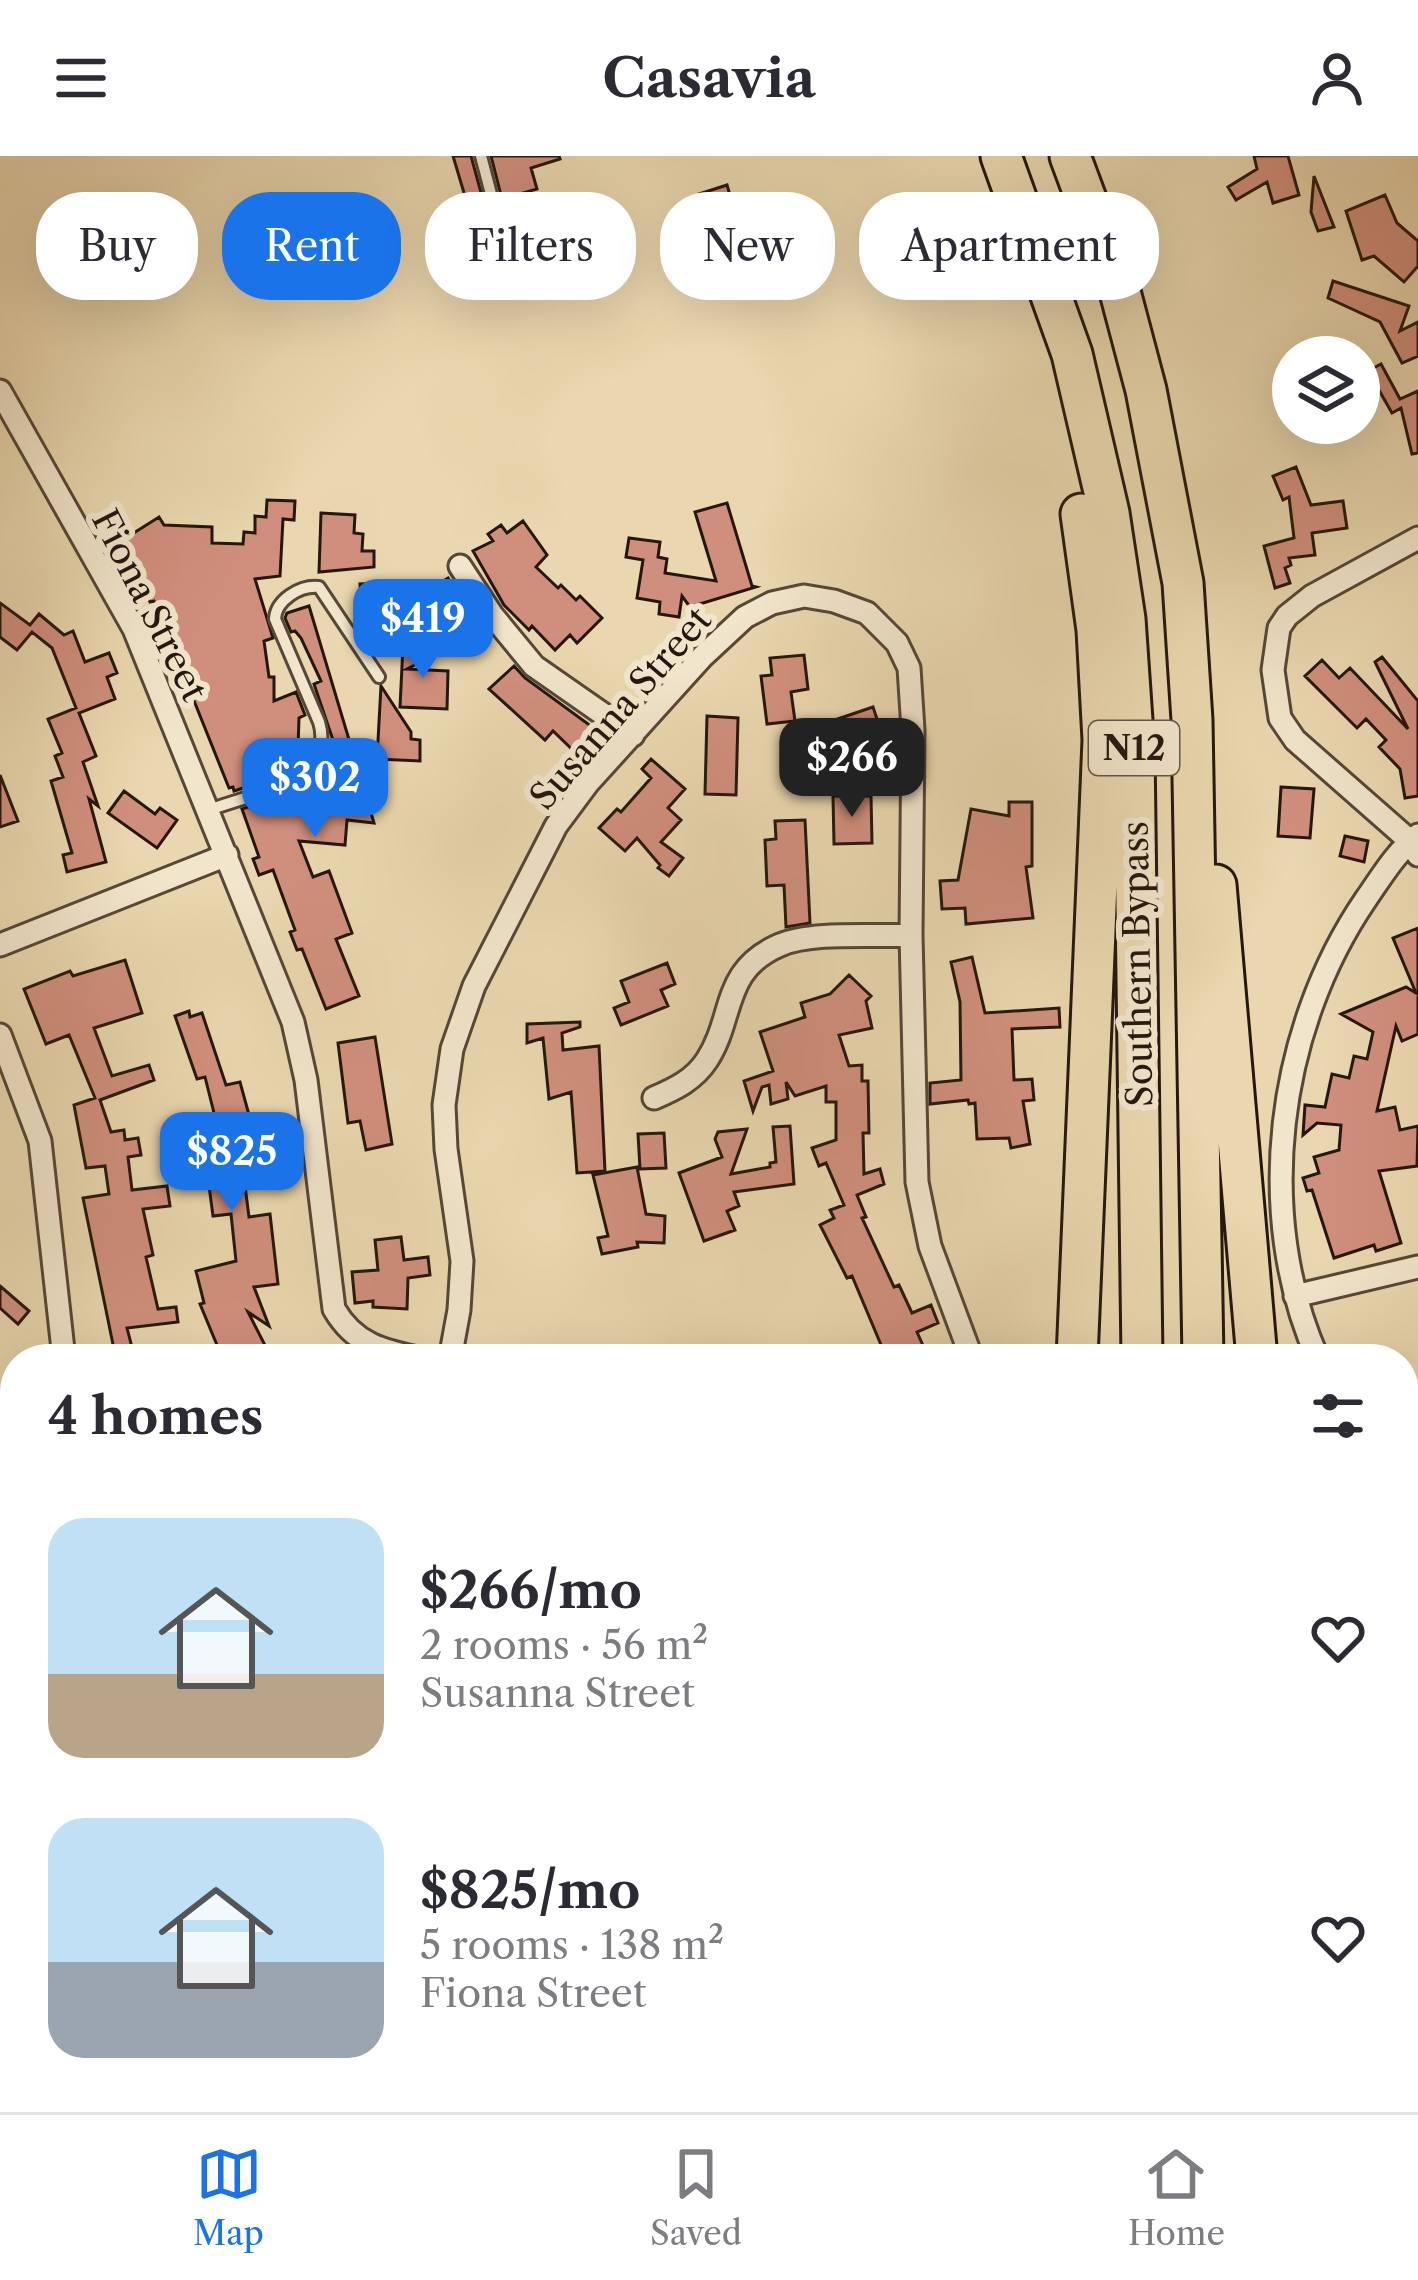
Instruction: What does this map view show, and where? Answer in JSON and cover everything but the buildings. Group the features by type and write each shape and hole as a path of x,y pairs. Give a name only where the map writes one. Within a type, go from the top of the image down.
{"highway":[{"name":"Southern Bypass","path":"1000,156 1016,192"},
{"name":"Southern Bypass","path":"1070,156 1119,289 1156,433 1183,583 1192,720 1203,1344"},
{"path":"1039,300 1086,542 1103,740 1078,1344"},
{"name":"Southern Bypass","path":"1054,300 1094,439 1125,619 1134,749 1142,1344"},
{"path":"1192,720 1215,881 1256,1344"}],"street":[{"name":"Fiona Street","path":"0,391 134,629 226,854 301,1050 334,1309 353,1336 366,1344"},
{"path":"1313,1344 1295,1296 1282,1204 1288,1097 1327,966 1358,912 1415,844 1295,740 1280,718 1273,670 1279,628 1287,616 1312,596 1418,538"},
{"path":"460,566 492,615 535,665 633,735"},
{"name":"Susanna Street","path":"453,1344 462,1261 444,1106 460,1018 556,826 588,783 703,656 758,609 804,596 867,614 897,643 912,685 911,935 920,1205 966,1344"},
{"path":"0,945 226,854"},
{"path":"654,1099 680,1087 707,1060 730,994 759,957 795,940 911,935"},
{"path":"0,1035 40,1141 62,1344"},
{"path":"1295,1296 1418,1267"}],"lane":[{"path":"481,156 490,192"},
{"path":"209,810 300,774 320,752 320,722 275,620 283,600 307,587 319,587 379,677"}]}
